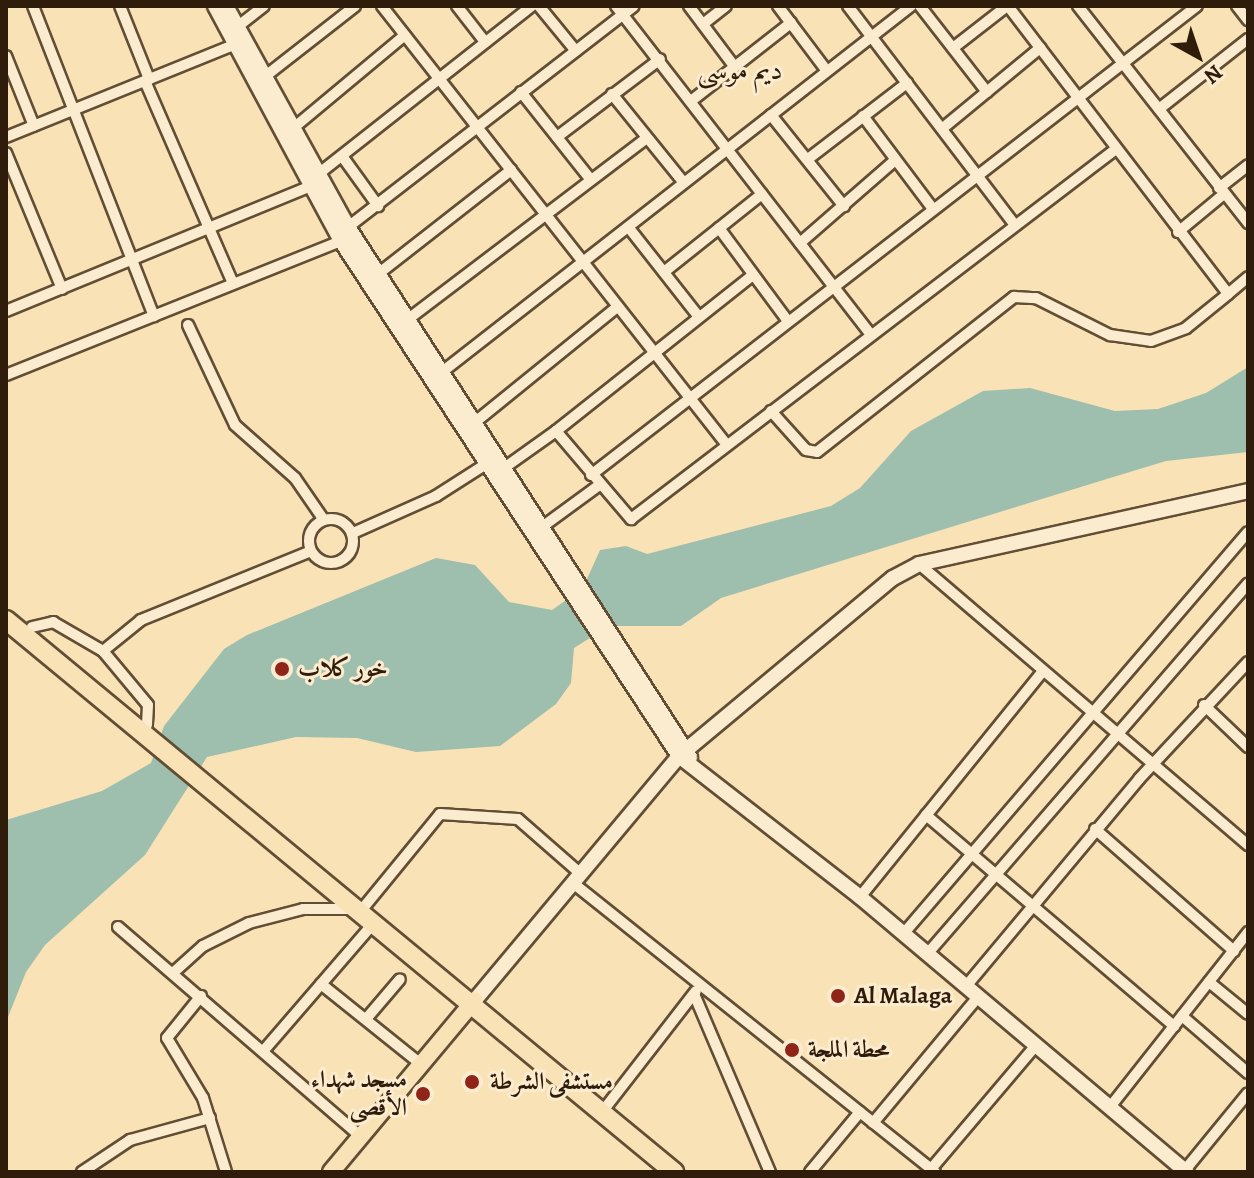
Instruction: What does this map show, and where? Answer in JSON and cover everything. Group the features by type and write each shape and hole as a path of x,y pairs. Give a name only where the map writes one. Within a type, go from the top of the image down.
{"highway":[{"path":"6,606 203,778 674,1172"},
{"path":"6,620 148,730"},
{"path":"357,908 371,926 474,1007"}],"main road":[{"path":"331,1172 421,1064 474,1007"}],"street":[{"path":"33,6 154,316"},
{"path":"120,6 147,80 233,283"},
{"path":"215,6 234,45 345,234 486,464 686,755 967,985 1186,1171 1248,1093"},
{"path":"226,6 316,181"},
{"path":"237,27 264,6"},
{"path":"263,78 355,6"},
{"path":"382,6 727,445"},
{"path":"457,6 485,42"},
{"path":"6,311 135,261 316,181 342,156 532,6"},
{"path":"539,6 576,51"},
{"path":"7,373 154,316 345,234 576,51 620,10 634,6"},
{"path":"689,6 734,66"},
{"path":"703,24 726,6"},
{"path":"778,6 827,71"},
{"path":"848,6 1015,225"},
{"path":"442,372 911,6"},
{"path":"920,6 987,92"},
{"path":"953,48 1007,6 1228,294"},
{"path":"1096,6 1082,10 1248,223"},
{"path":"591,475 787,320 1197,6"},
{"path":"1237,6 1248,20"},
{"path":"620,10 871,335"},
{"path":"691,101 791,23"},
{"path":"291,130 405,35"},
{"path":"1159,109 1248,39"},
{"path":"6,137 234,45"},
{"path":"943,128 1040,48"},
{"path":"6,56 34,126"},
{"path":"557,137 660,59"},
{"path":"808,159 907,83"},
{"path":"521,92 591,180"},
{"path":"612,94 684,183"},
{"path":"771,115 844,206"},
{"path":"863,116 933,209"},
{"path":"407,320 647,138"},
{"path":"556,431 598,486 631,519 1116,149"},
{"path":"6,153 62,289"},
{"path":"342,156 378,206"},
{"path":"800,243 895,160"},
{"path":"1178,232 1248,165"},
{"path":"378,274 511,170"},
{"path":"664,272 762,194"},
{"path":"629,228 699,317"},
{"path":"719,228 787,320"},
{"path":"345,234 378,274 504,468 542,527 569,581"},
{"path":"504,468 556,431 753,275"},
{"path":"771,411 812,453 1014,297 1036,298 1110,335 1151,341 1186,328 1248,277"},
{"path":"474,423 617,307"},
{"path":"188,325 235,425 295,478 324,520"},
{"path":"353,533 436,496 486,464"},
{"path":"542,527 598,486"},
{"path":"474,1007 577,878 686,755 823,632 919,564 1248,491"},
{"path":"338,519 353,533 353,548 344,560 329,564 311,551 310,532 324,520 338,519"},
{"path":"904,933 1090,711 1248,532"},
{"path":"1237,545 1248,553"},
{"path":"103,651 141,620 311,551"},
{"path":"919,564 1248,845"},
{"path":"928,953 1116,731 1248,583"},
{"path":"32,627 53,622 103,651 148,705 148,730"},
{"path":"967,985 1095,829 1204,705 1248,662"},
{"path":"860,897 1042,672"},
{"path":"1204,705 1248,747"},
{"path":"174,972 203,946 249,923 303,909 357,908 440,814 518,819 673,968 702,983 933,1170 1036,1045"},
{"path":"926,815 973,851 1174,1026"},
{"path":"1095,829 1234,951"},
{"path":"265,1049 371,926"},
{"path":"118,927 265,1049 361,1137"},
{"path":"1110,1107 1248,932"},
{"path":"366,1019 400,979"},
{"path":"1209,982 1248,1014"},
{"path":"602,1112 702,983"},
{"path":"321,984 421,1064"},
{"path":"694,994 770,1172"},
{"path":"201,996 167,1038 210,1118 226,1172"},
{"path":"873,1123 979,996"},
{"path":"1182,1016 1248,1073"},
{"path":"810,1172 860,1112"},
{"path":"82,1172 130,1140 210,1118"}],"shaded area":[{"path":"1248,367 1248,452 1166,461 1110,478 721,598 681,626 609,626 574,648 571,683 556,704 500,746 416,752 357,738 296,737 207,757 145,855 45,945 26,972 6,1022 6,820 102,791 151,763 164,726 224,649 247,635 436,558 475,565 509,602 552,610 583,588 600,550 626,546 647,554 831,506 860,488 911,431 983,391 1030,388 1115,411 1158,409 1206,393"}],"place":[{"name":"خور كلاب","path":"282,669"},
{"name":"Al Malaga","path":"838,996"},
{"name":"محطة الملجة","path":"792,1050"},
{"name":"مستشفى الشرطة","path":"472,1082"},
{"name":"مسجد شهداء الأقصى","path":"423,1094"}],"district":[{"name":"ديم موسى","path":"740,70"}]}
